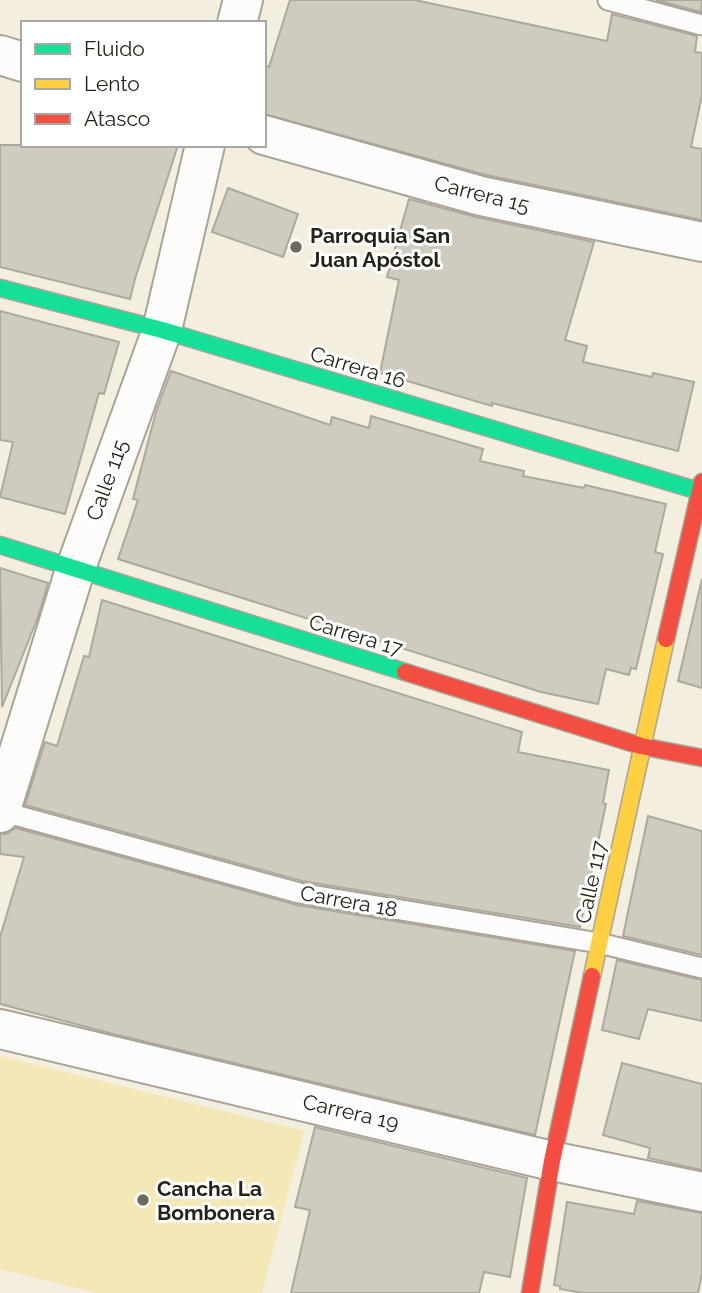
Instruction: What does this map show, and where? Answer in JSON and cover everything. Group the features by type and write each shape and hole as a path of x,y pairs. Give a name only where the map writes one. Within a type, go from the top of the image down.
{"street":[{"path":"238,21 243,0"},
{"path":"0,55 21,61"},
{"name":"Carrera 15","path":"266,136 481,196 702,242"},
{"name":"Calle 115","path":"0,812 6,774 75,570 162,330 205,147"},
{"name":"Carrera 16","path":"0,288 162,330 701,488"},
{"name":"Calle 117","path":"530,1293 552,1161 640,746 701,488"},
{"name":"Carrera 17","path":"0,545 640,746 702,758"},
{"name":"Carrera 19","path":"0,1029 552,1161 702,1192"}],"lane":[{"path":"608,0 702,25"},
{"name":"Carrera 18","path":"0,812 299,893 599,943 702,968"}],"shaded area":[{"name":"Cancha La Bombonera","path":"0,1056 304,1131 262,1293 97,1293 0,1269"}],"building":[{"path":"290,0 415,0 607,41 612,14 697,36 695,52 702,53 702,95 691,147 702,149 702,220 486,175 266,115 266,66 269,67"},
{"path":"656,0 702,0 701,12"},
{"path":"0,145 177,147 130,299 0,267"},
{"path":"228,188 298,214 283,257 212,232"},
{"path":"409,199 476,217 594,242 565,340 587,346 583,362 652,377 653,373 694,382 678,451 492,403 492,406 380,373 399,280 387,277"},
{"path":"0,311 119,342 104,394 99,393 65,514 0,497 13,442 0,440"},
{"path":"171,371 330,425 332,417 369,428 371,416 483,449 480,461 524,471 523,476 584,488 585,485 666,504 655,552 663,554 636,669 631,668 629,675 606,669 598,704 541,692 118,559 138,500 133,499 156,412"},
{"path":"0,568 48,583 38,617 2,707"},
{"path":"702,579 702,688 678,681"},
{"path":"102,600 522,732 518,752 609,770 603,803 606,804 580,927 302,881 25,805 45,742 57,746 84,656 89,657"},
{"path":"648,816 702,831 702,955 623,936"},
{"path":"16,828 297,905 575,951 535,1135 113,1034 0,1004 0,937 24,857 0,854 0,834 6,834"},
{"path":"617,960 702,980 702,1021 648,1009 639,1039 602,1030"},
{"path":"622,1063 702,1084 702,1170 648,1158 650,1148 603,1135"},
{"path":"315,1127 527,1178 510,1277 484,1272 479,1293 291,1293 310,1210 295,1207"},
{"path":"637,1201 702,1213 702,1273 698,1293 583,1293 560,1289 560,1286 554,1285 567,1202 634,1214"}],"traffic: fast":[{"path":"0,288 162,330 702,492"},
{"path":"0,545 405,672"}],"traffic: slow":[{"path":"592,976 666,639"}],"traffic: jam":[{"path":"666,639 702,482"},
{"path":"405,672 641,746 702,758"},
{"path":"530,1293 552,1161 592,976"}],"place":[{"name":"Parroquia San Juan Apóstol","path":"296,247"},
{"name":"Cancha La Bombonera","path":"143,1200"}]}
